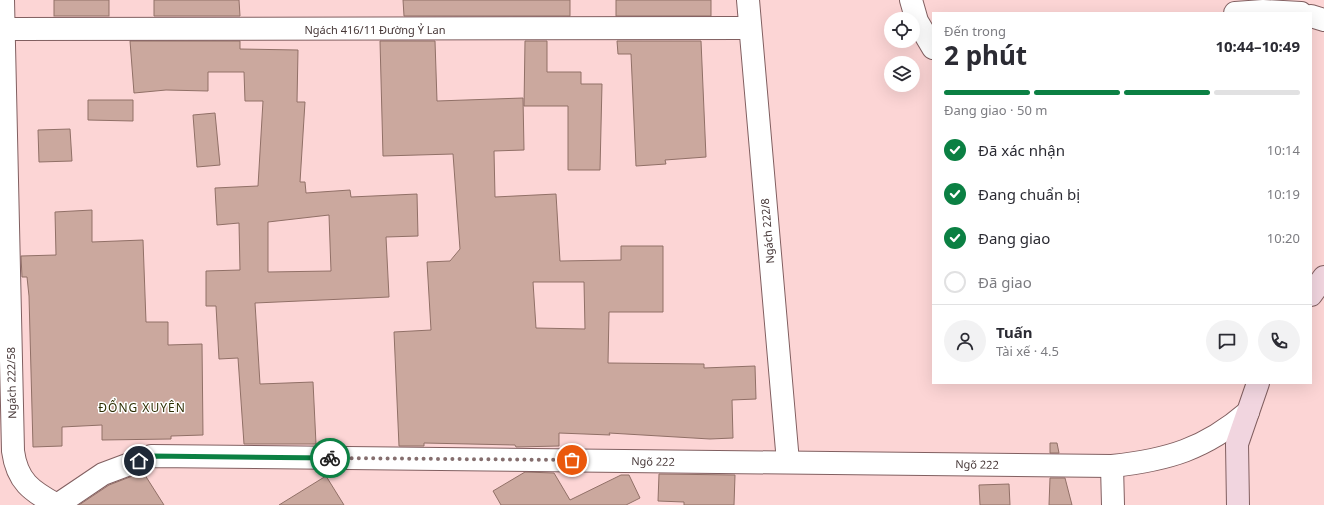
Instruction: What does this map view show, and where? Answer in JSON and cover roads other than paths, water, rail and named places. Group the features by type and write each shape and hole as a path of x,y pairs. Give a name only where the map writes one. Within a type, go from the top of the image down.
{"street":[{"name":"Ngách 222/58","path":"3,0 2,29 13,451 15,465 20,477 39,496 60,504"},
{"name":"Ngách 222/8","path":"748,0 788,462"},
{"path":"911,0 917,21 932,46"},
{"path":"1249,12 1282,12"},
{"path":"1312,16 1324,20"},
{"name":"Ngách 416/11 Đường Ỷ Lan","path":"2,29 750,28"},
{"path":"1312,295 1324,277"},
{"path":"1238,505 1237,444 1258,384"},
{"name":"Ngõ 222","path":"60,504 103,474 151,456 1112,466 1157,459 1204,443 1227,430 1248,412"},
{"path":"1112,466 1112,505"}],"district":[{"name":"ĐỔNG XUYÊN","path":"142,407"}]}
